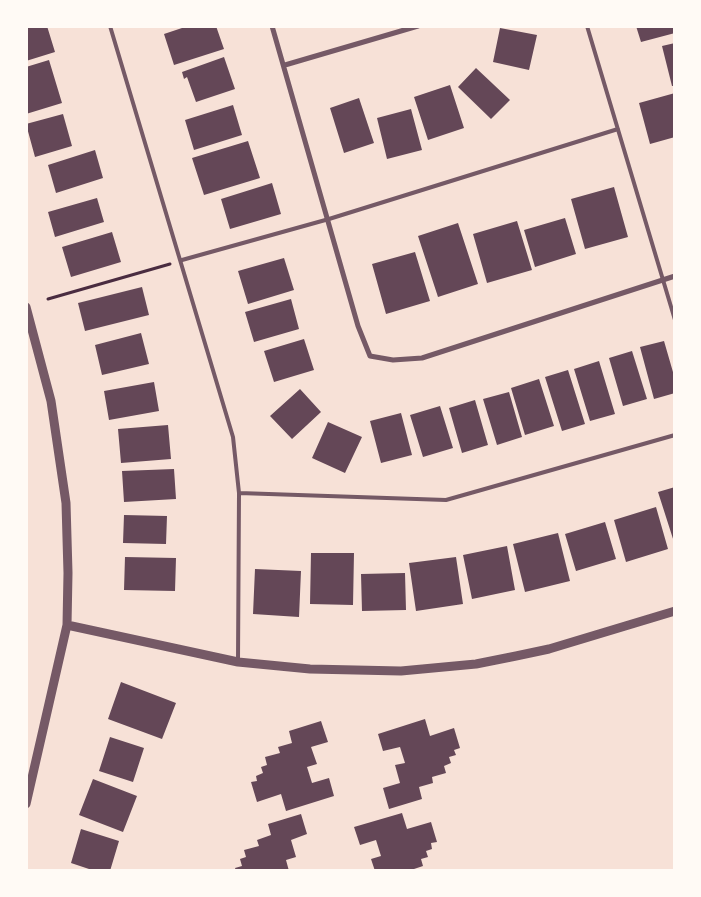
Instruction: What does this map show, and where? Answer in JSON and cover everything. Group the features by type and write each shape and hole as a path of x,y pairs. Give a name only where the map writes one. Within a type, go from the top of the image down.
{"street":[{"path":"272,26 329,219 358,326 370,356 393,360 422,358 675,276"},
{"path":"284,65 418,26"},
{"path":"26,307 52,401 66,503 68,625 26,804"},
{"path":"68,625 238,662 310,669 401,671 476,664 549,649 675,611"}],"lane":[{"path":"110,26 182,260 233,437 239,493 238,662"},
{"path":"587,26 675,320"},
{"path":"182,260 329,219 618,129"},
{"path":"239,493 446,500 675,435"}],"path":[{"path":"48,299 182,260"}],"building":[{"path":"47,26 55,52 26,61 26,28"},
{"path":"188,26 216,26 224,49 174,65 164,34"},
{"path":"636,26 675,26 675,33 641,42"},
{"path":"500,28 537,35 529,70 493,62"},
{"path":"675,43 675,86 672,86 662,46"},
{"path":"224,57 235,89 196,102 187,77 184,79 182,72"},
{"path":"49,60 62,103 26,114 26,67"},
{"path":"476,68 510,100 491,119 458,87"},
{"path":"450,85 464,128 428,140 414,97"},
{"path":"675,93 675,137 650,144 639,103"},
{"path":"359,98 374,143 344,153 330,108"},
{"path":"233,105 242,135 194,150 185,120"},
{"path":"411,109 422,150 387,159 377,118"},
{"path":"63,114 72,146 35,157 26,124"},
{"path":"248,141 260,178 204,195 192,158"},
{"path":"95,150 103,178 56,193 48,165"},
{"path":"272,183 281,214 230,229 221,199"},
{"path":"614,187 628,237 585,249 571,199"},
{"path":"97,198 104,222 55,237 48,212"},
{"path":"565,218 576,254 535,267 524,230"},
{"path":"517,221 532,270 487,283 473,234"},
{"path":"458,223 478,284 438,297 418,236"},
{"path":"112,232 121,262 71,277 62,247"},
{"path":"415,252 430,301 386,314 372,264"},
{"path":"284,258 294,290 248,304 238,271"},
{"path":"142,287 149,315 85,331 78,303"},
{"path":"291,299 299,329 254,342 245,312"},
{"path":"141,333 149,364 102,375 95,345"},
{"path":"304,339 314,370 274,382 264,351"},
{"path":"664,341 675,379 675,393 654,399 640,347"},
{"path":"632,351 647,399 623,406 609,358"},
{"path":"599,361 615,414 590,421 574,369"},
{"path":"568,370 585,424 562,431 545,377"},
{"path":"539,379 554,426 525,435 511,388"},
{"path":"154,382 159,411 109,420 104,391"},
{"path":"300,389 321,412 292,439 270,416"},
{"path":"509,392 522,437 497,445 483,399"},
{"path":"475,400 488,445 462,453 449,408"},
{"path":"440,406 453,448 423,457 410,415"},
{"path":"401,413 412,455 381,463 370,421"},
{"path":"328,422 362,437 345,473 312,458"},
{"path":"168,425 171,459 121,463 118,429"},
{"path":"174,469 176,499 124,502 122,471"},
{"path":"675,487 675,542 674,542 658,492"},
{"path":"656,507 668,549 626,562 614,520"},
{"path":"124,515 167,516 166,544 123,543"},
{"path":"605,522 616,559 576,571 565,534"},
{"path":"558,533 570,581 525,592 513,544"},
{"path":"507,546 515,590 472,599 463,555"},
{"path":"311,553 354,553 353,605 310,604"},
{"path":"125,557 176,558 175,591 124,590"},
{"path":"456,557 463,604 416,611 409,563"},
{"path":"255,569 301,571 299,617 253,614"},
{"path":"405,573 406,610 362,611 361,574"},
{"path":"121,682 176,703 162,739 108,719"},
{"path":"425,719 430,736 454,728 460,748 454,750 456,755 449,757 451,763 444,766 446,773 432,777 433,783 419,787 422,799 389,809 383,788 400,783 395,765 405,763 400,747 383,751 378,734"},
{"path":"321,721 328,742 311,747 317,764 307,767 312,783 329,778 334,796 286,811 281,794 257,802 251,782 257,781 256,776 263,773 261,767 267,765 265,757 280,753 278,747 292,743 289,731"},
{"path":"110,737 144,748 133,782 99,771"},
{"path":"93,779 137,796 123,832 79,815"},
{"path":"402,813 407,829 431,822 437,842 431,843 432,849 426,851 428,857 421,859 423,866 408,871 375,871 371,859 381,856 376,840 360,845 354,827"},
{"path":"301,814 307,834 291,840 296,857 286,860 289,871 236,871 235,868 242,866 240,859 246,857 244,850 259,846 257,840 271,835 268,824"},
{"path":"81,829 119,841 110,871 95,871 71,863"}]}
